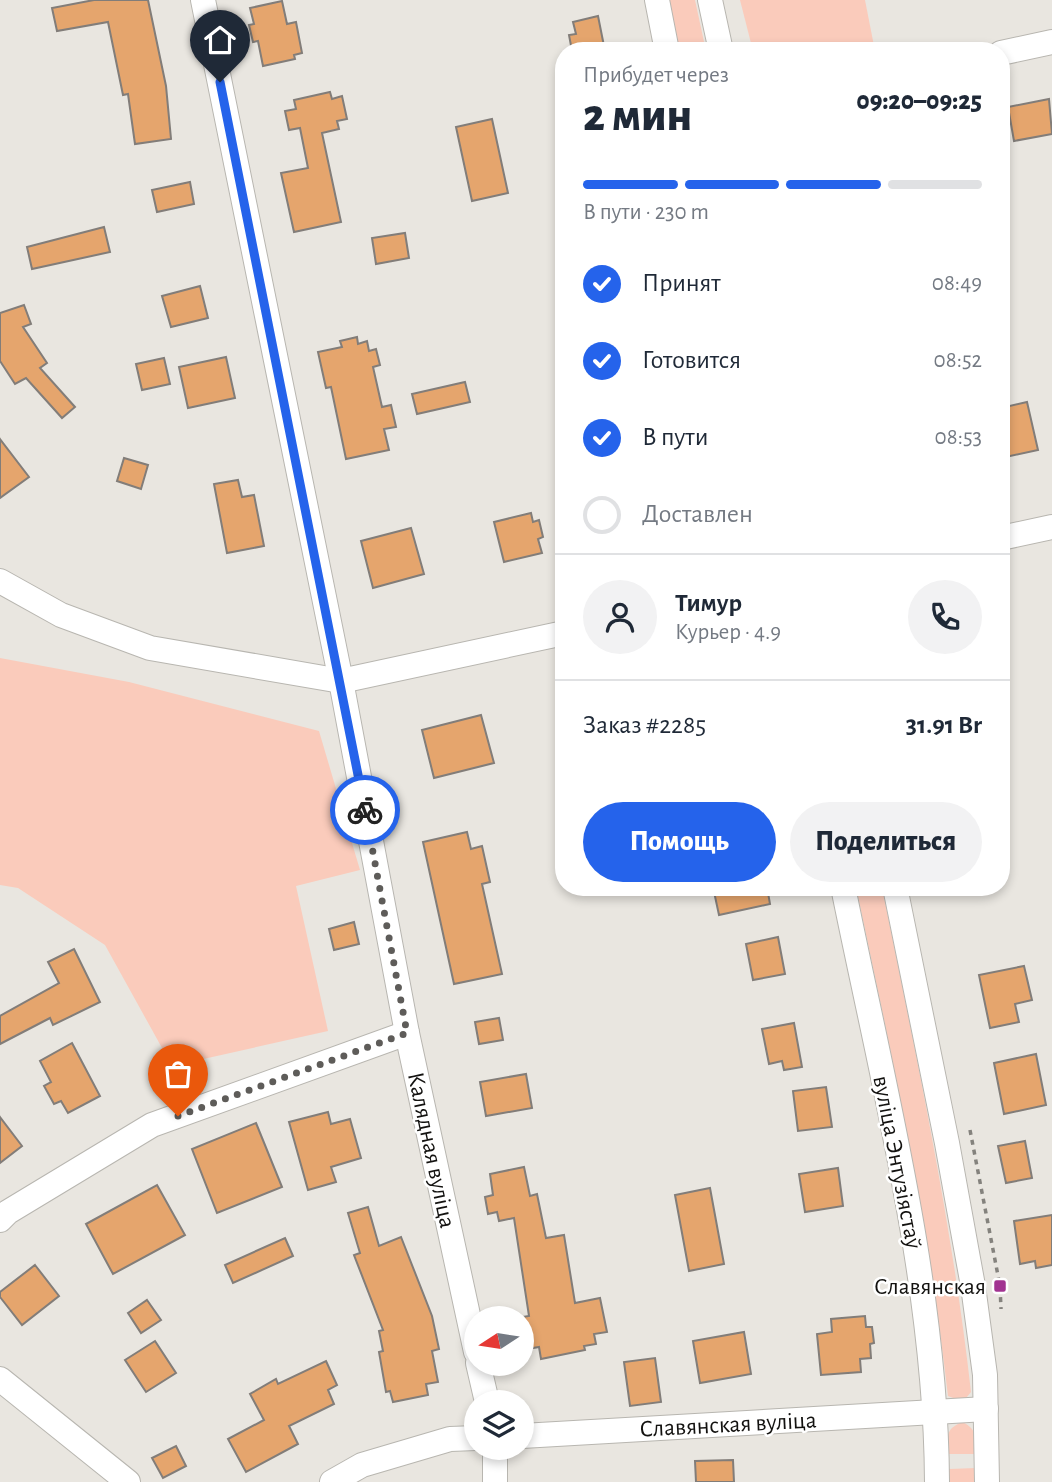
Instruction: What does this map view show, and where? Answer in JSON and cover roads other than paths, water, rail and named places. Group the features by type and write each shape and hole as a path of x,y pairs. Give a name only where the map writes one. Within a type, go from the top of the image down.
{"street":[{"name":"Калядная вуліца","path":"203,0 341,681 407,1033 466,1306"},
{"path":"656,0 665,42"},
{"path":"710,0 719,42"},
{"path":"1010,51 1052,41"},
{"path":"1010,536 1052,527"},
{"path":"0,581 61,615 149,648 341,681 555,635"},
{"name":"вуліца Энтузіястаў","path":"845,896 901,1172 923,1301 935,1412 937,1482"},
{"name":"вуліца Энтузіястаў","path":"897,896 971,1273 985,1375 987,1482"},
{"path":"0,1220 8,1212 152,1125 407,1033"},
{"path":"0,1379 128,1482"},
{"name":"Славянская вуліца","path":"534,1435 986,1409"},
{"path":"332,1482 362,1465 450,1439 464,1438"},
{"path":"495,1460 495,1482"}],"place":[{"name":"Славянская","path":"1000,1286"}]}
